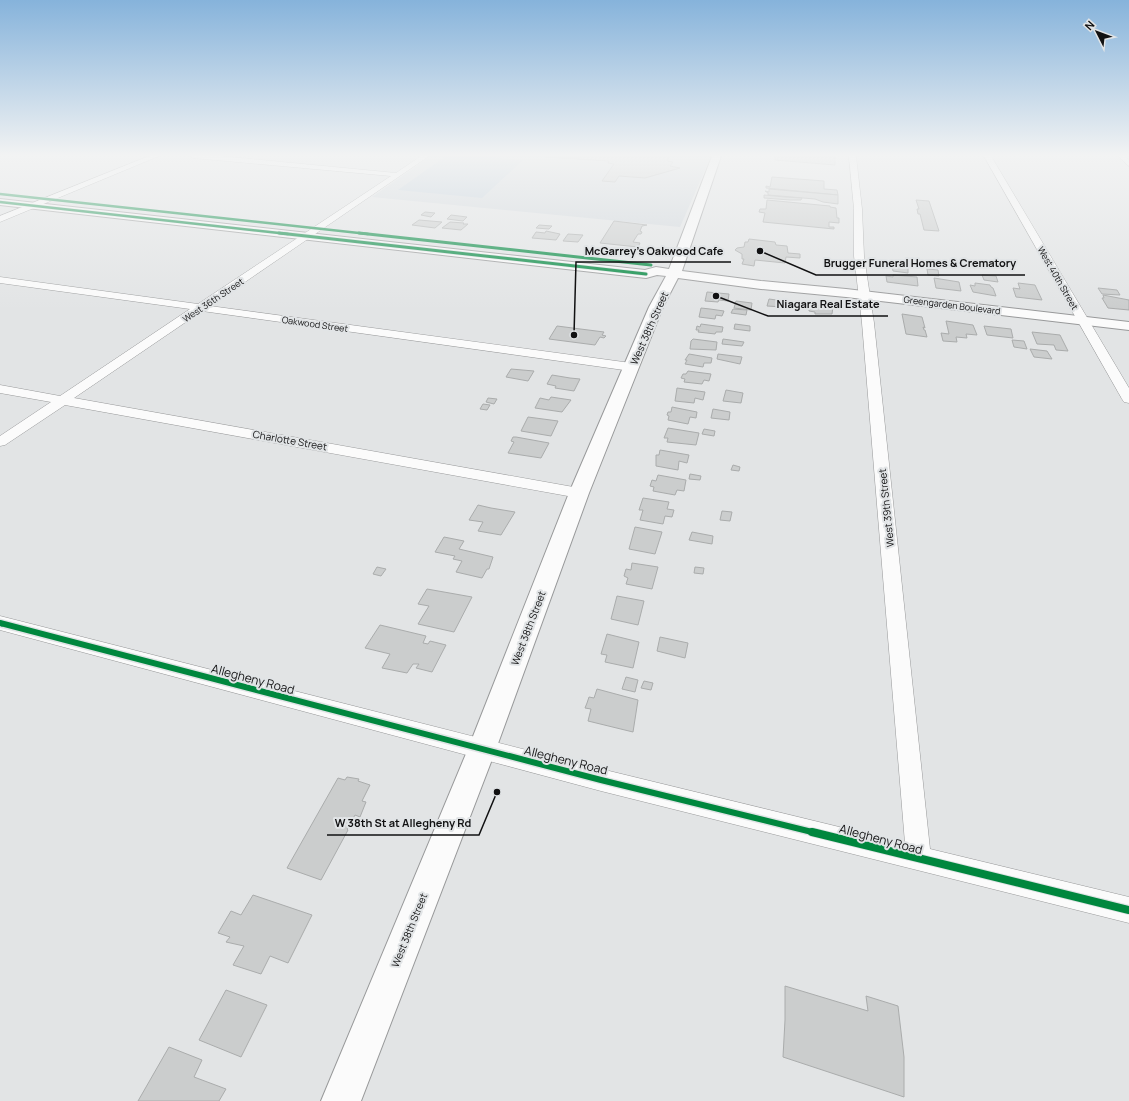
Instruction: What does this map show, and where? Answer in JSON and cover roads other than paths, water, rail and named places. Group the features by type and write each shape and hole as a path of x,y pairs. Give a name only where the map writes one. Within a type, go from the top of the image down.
{"street":[{"path":"0,219 29,207"},
{"name":"Greengarden Boulevard","path":"59,207 313,233"},
{"name":"Greengarden Boulevard","path":"115,207 646,274 665,272 1129,326"},
{"name":"West 36th Street","path":"0,442 351,207"},
{"name":"West 38th Street","path":"341,1101 482,749 579,493 656,306 665,272 694,207"},
{"name":"West 39th Street","path":"858,207 859,256 865,295 919,859"},
{"name":"West 40th Street","path":"1017,207 1129,399"},
{"name":"Oakwood Street","path":"0,280 631,367"},
{"name":"Charlotte Street","path":"0,389 579,493"},
{"name":"Allegheny Road","path":"0,623 482,749 919,859 1129,910"}],"place":[{"name":"Brugger Funeral Homes & Crematory","path":"760,251"},
{"name":"Niagara Real Estate","path":"716,296"},
{"name":"McGarrey's Oakwood Cafe","path":"574,335"},
{"name":"W 38th St at Allegheny Rd","path":"497,792"}]}
